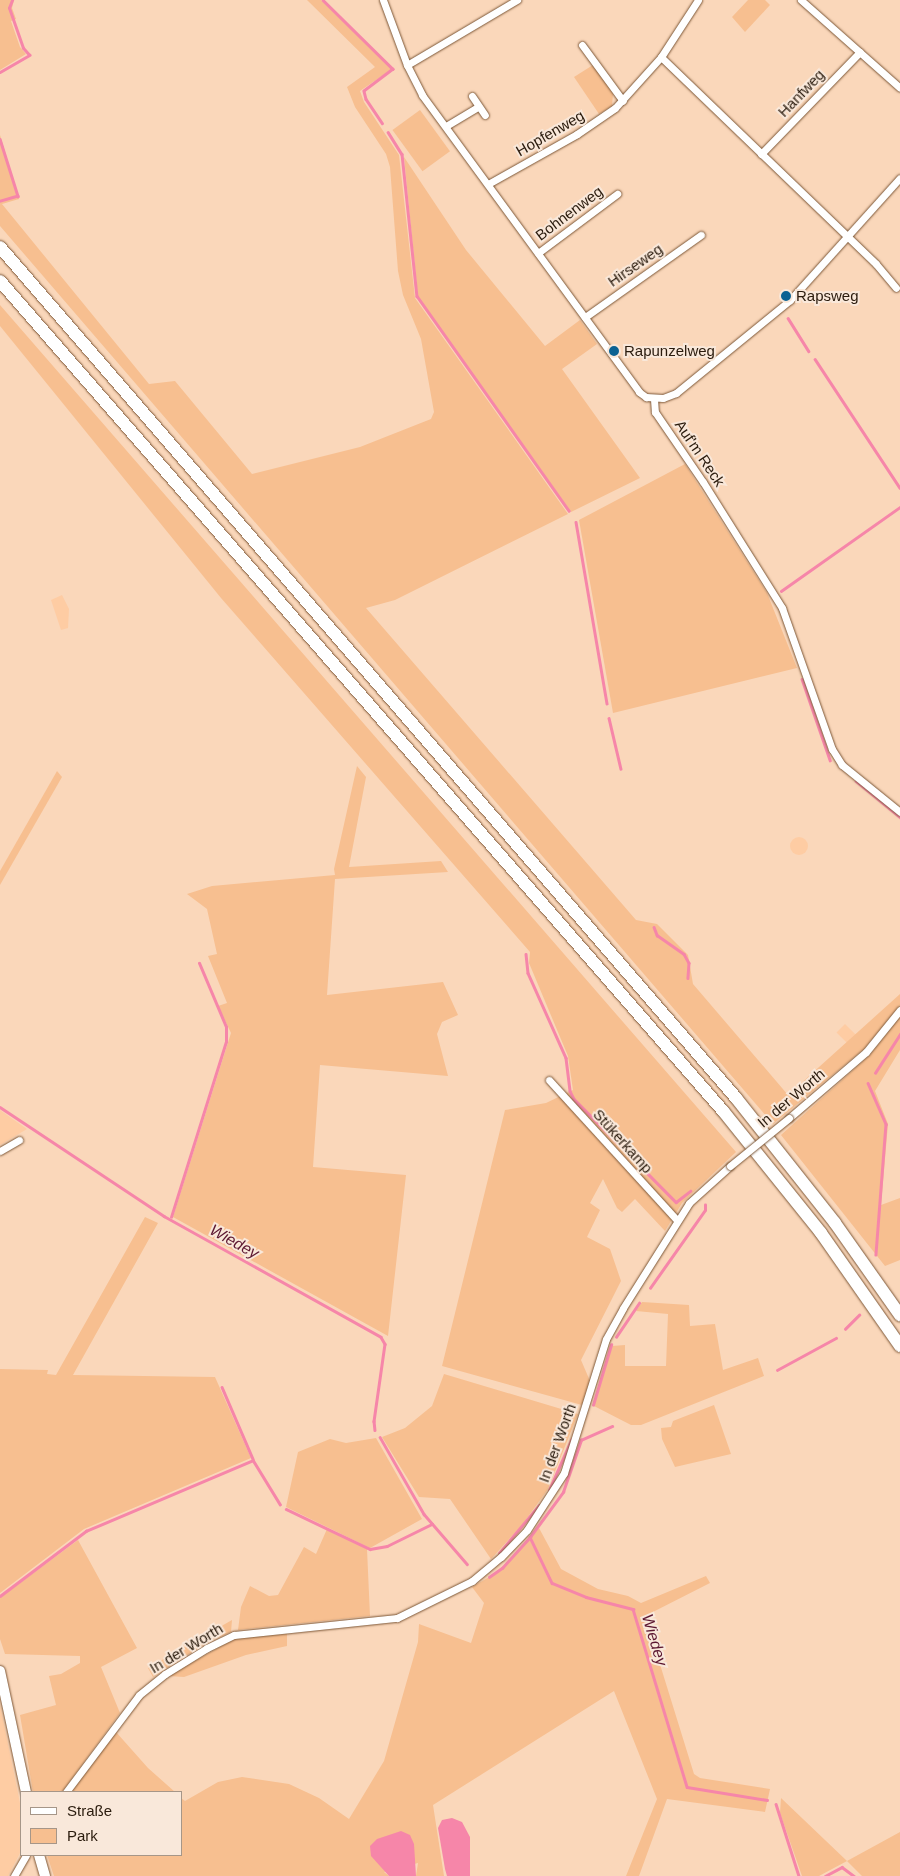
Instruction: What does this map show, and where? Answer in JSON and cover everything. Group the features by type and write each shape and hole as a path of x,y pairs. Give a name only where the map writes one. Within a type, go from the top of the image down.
{"highway":[{"path":"0,247 736,1098 835,1223 900,1316"},
{"path":"0,281 723,1111 821,1233 900,1346"}],"street":[{"path":"383,0 407,65 422,95 639,392 654,399 676,393 790,300 899,182"},
{"path":"407,65 517,0"},
{"name":"Hopfenweg","path":"488,184 577,134 623,100 661,57 698,0"},
{"path":"801,0 900,88"},
{"path":"582,45 623,100"},
{"name":"Hanfweg","path":"761,154 860,52"},
{"path":"661,57 848,236 896,288"},
{"path":"472,96 484,116"},
{"path":"446,126 478,107"},
{"name":"Bohnenweg","path":"538,253 617,194"},
{"name":"Hirseweg","path":"585,317 701,235"},
{"name":"Auf'm Reck","path":"654,399 655,412 703,482 782,608 832,749 842,765 900,812"},
{"name":"In der Worth","path":"67,1791 139,1695 165,1674 207,1648 234,1635 397,1618 472,1581 501,1557 528,1530 564,1473 606,1339 677,1220 702,1190 866,1052 900,1010"},
{"name":"Stükerkamp","path":"549,1080 677,1220"},
{"path":"0,1151 19,1140"},
{"path":"0,1671 26,1791"},
{"path":"14,1876 25,1856"},
{"path":"39,1856 45,1876"}],"shaded area":[{"path":"62,595 69,609 68,628 61,630 51,600"},
{"path":"799,837 805,840 808,846 805,852 799,855 793,852 790,846 793,840"},
{"path":"845,1024 856,1035 848,1044 837,1032"},
{"path":"0,1110 27,1129 0,1145"},
{"path":"0,1705 20,1803 20,1853 8,1876 0,1876"},
{"path":"452,1818 462,1822 470,1837 470,1876 447,1876 438,1828 442,1820"},
{"path":"401,1831 410,1835 414,1844 416,1876 389,1876 371,1856 370,1846 377,1839"}],"green space":[{"path":"0,0 14,0 12,8 16,19 11,21 20,47 26,54 0,70"},
{"path":"307,0 321,0 392,69 360,91 364,102 399,155 415,298 568,514 395,600 366,608 636,920 657,924 688,955 693,984 788,1095 900,994 900,1005 864,1049 773,1124 0,226 0,135 19,199 2,204 149,384 175,381 252,474 360,447 431,419 434,412 421,339 403,295 398,271 390,167 386,154 355,107 347,87 375,67"},
{"path":"748,0 765,0 770,5 745,32 732,17"},
{"path":"593,65 613,93 612,106 599,114 574,77"},
{"path":"420,110 450,151 422,171 392,130"},
{"path":"404,157 466,250 545,346 580,320 597,344 562,369 640,478 571,512 418,297"},
{"path":"0,305 736,1152 682,1203 665,1231 635,1199 622,1212 617,1208 603,1179 590,1203 600,1210 587,1237 610,1249 621,1281 581,1360 590,1381 582,1405 442,1366 505,1110 546,1103 573,1090 568,1056 529,963 530,952 221,598 0,326"},
{"path":"685,464 767,593 797,668 613,713 579,520"},
{"path":"357,766 366,777 349,867 441,861 448,872 335,879 327,995 443,982 458,1015 442,1022 437,1034 448,1076 320,1065 313,1167 406,1175 388,1336 173,1217 231,1033 218,1006 227,1003 208,956 217,954 207,909 187,894 212,886 335,875 334,869"},
{"path":"57,771 62,777 0,885 0,871"},
{"path":"900,1017 900,1050 875,1091 888,1124 881,1205 900,1198 900,1260 885,1266 781,1135 870,1055"},
{"path":"145,1217 158,1223 73,1375 215,1377 251,1458 84,1529 0,1593 0,1369 48,1370 47,1374 56,1375"},
{"path":"642,1302 689,1305 690,1326 715,1324 723,1370 758,1358 764,1376 641,1425 631,1425 594,1406 612,1346 625,1345 625,1366 666,1366 668,1314 636,1311"},
{"path":"444,1374 578,1414 548,1489 522,1525 491,1559 450,1499 419,1497 382,1437 405,1428 432,1406"},
{"path":"714,1405 731,1454 675,1467 662,1439 661,1428 671,1427 673,1421"},
{"path":"376,1438 422,1519 370,1548 286,1507 298,1452 330,1439 346,1443"},
{"path":"539,1528 561,1569 598,1589 628,1596 641,1603 706,1576 710,1583 645,1616 694,1774 700,1778 770,1789 765,1812 667,1799 639,1876 626,1876 657,1799 614,1691 433,1805 444,1876 416,1876 418,1863 384,1872 389,1876 54,1876 47,1856 182,1856 182,1799 185,1801 218,1782 242,1777 289,1784 319,1798 349,1819 384,1761 418,1642 419,1624 471,1643 484,1603 472,1587 503,1569"},
{"path":"327,1529 367,1549 370,1616 238,1630 241,1607 250,1586 269,1596 278,1595 304,1547 316,1554"},
{"path":"78,1540 137,1648 101,1667 120,1713 63,1791 33,1791 20,1715 56,1705 49,1676 61,1674 80,1663 80,1656 5,1654 0,1639 0,1598"},
{"path":"232,1620 231,1632 206,1643 153,1677 148,1668"},
{"path":"287,1634 287,1646 246,1655 184,1677 168,1676 236,1638"},
{"path":"116,1732 148,1768 174,1791 72,1791"},
{"path":"781,1798 847,1861 819,1876 802,1876 780,1813"},
{"path":"900,1832 900,1876 862,1876 847,1861"}],"waterway":[{"name":"Wiedey","path":"0,72 29,55 23,48 9,8 12,0"},
{"path":"323,0 393,69 364,91 366,99 382,123"},
{"path":"388,132 402,154 417,296 569,511"},
{"name":"Wiedey","path":"0,139 18,196 0,201"},
{"path":"788,318 809,351"},
{"path":"815,359 900,488"},
{"path":"781,591 900,507"},
{"path":"576,522 607,703"},
{"path":"802,679 830,760"},
{"path":"609,718 621,769"},
{"path":"856,781 900,817"},
{"path":"654,927 657,935 684,954 689,963 688,978"},
{"path":"526,954 528,973 566,1058 570,1091 574,1099 676,1202 690,1191"},
{"path":"171,1217 226,1042 226,1027 199,963"},
{"path":"875,1073 900,1034"},
{"path":"868,1083 886,1124 876,1255"},
{"name":"Wiedey","path":"0,1107 164,1216 381,1337 385,1344 374,1421 375,1430"},
{"path":"650,1288 705,1210 705,1205"},
{"path":"616,1337 639,1303"},
{"path":"845,1329 859,1315"},
{"path":"777,1370 836,1338"},
{"path":"593,1405 611,1345"},
{"path":"222,1387 253,1459"},
{"path":"489,1577 502,1568 530,1537 563,1492 581,1440 612,1426"},
{"name":"Wiedey","path":"380,1437 424,1514 467,1564"},
{"path":"549,1490 571,1440"},
{"path":"0,1596 86,1531 253,1460 280,1504"},
{"path":"499,1553 539,1505"},
{"path":"286,1509 370,1549 387,1546 432,1524"},
{"name":"Wiedey","path":"530,1537 552,1583 586,1597 633,1609 687,1787 767,1800"},
{"name":"Wiedey","path":"776,1804 799,1876"},
{"name":"Wiedey","path":"825,1876 842,1867 854,1876"}],"place":[{"name":"Rapsweg","path":"786,296"},
{"name":"Rapunzelweg","path":"614,351"}]}
